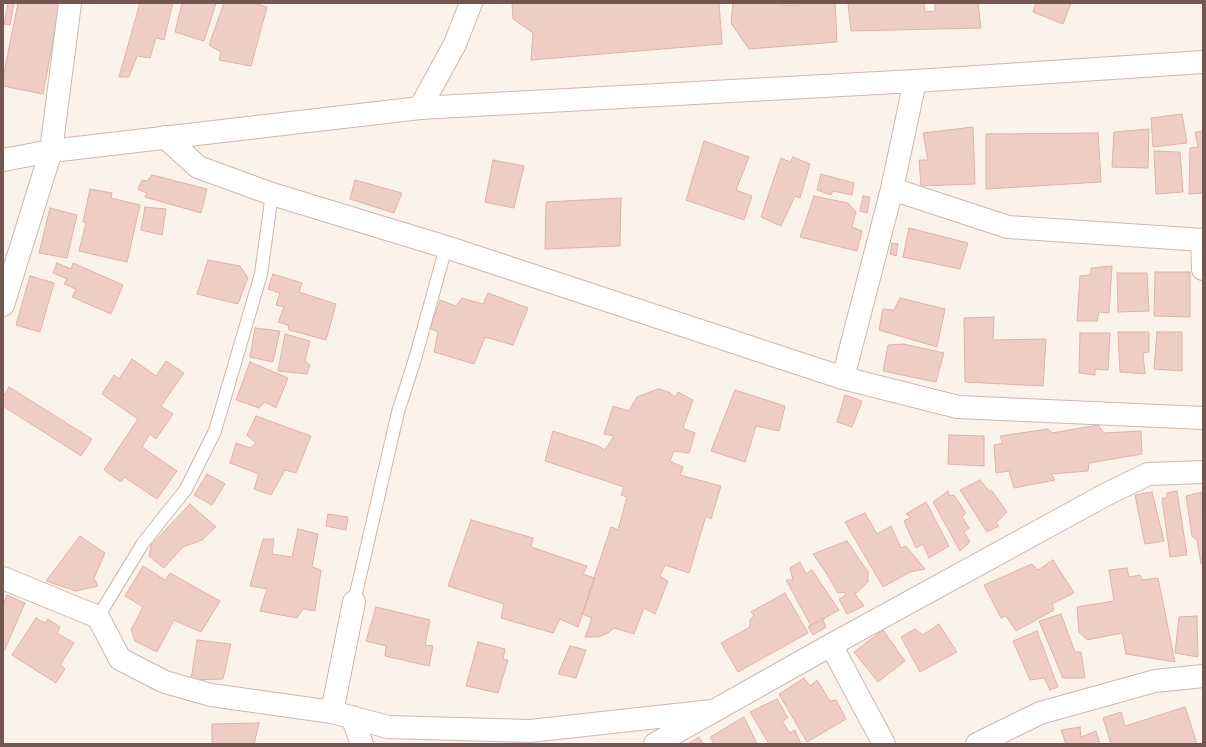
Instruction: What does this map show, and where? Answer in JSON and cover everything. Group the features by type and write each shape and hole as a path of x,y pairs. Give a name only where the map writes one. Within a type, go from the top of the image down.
{"street":[{"path":"3,305 51,151 70,3"},
{"path":"420,108 455,44 471,3"},
{"path":"3,160 51,151 420,108 915,81 1203,62"},
{"path":"843,378 892,188 915,81"},
{"path":"165,137 198,167 272,194 446,248 843,378 958,408 1203,418"},
{"path":"892,188 1008,227 1203,240 1203,270"},
{"path":"655,744 831,644 1106,495 1148,474 1203,472"},
{"path":"3,578 98,617 120,659 165,682 211,695 342,715 388,727 530,731 712,711"},
{"path":"354,602 342,715 362,744"},
{"path":"831,644 884,744"},
{"path":"978,744 1040,713 1155,681 1203,676"}],"lane":[{"path":"98,617 143,543 186,489 215,431 261,274 272,194"},
{"path":"354,602 398,412 415,359 446,248"}],"building":[{"path":"8,3 14,3 10,25 4,24"},
{"path":"18,3 60,3 43,94 3,86 3,78"},
{"path":"140,3 173,3 164,40 156,38 150,58 137,56 129,77 119,77"},
{"path":"182,3 216,3 204,41 175,32"},
{"path":"224,3 254,3 267,7 251,66 219,60 221,52 209,45"},
{"path":"512,3 719,3 722,44 531,60 533,33 513,19"},
{"path":"733,3 783,3 783,5 799,5 799,3 835,3 837,42 749,49 731,23"},
{"path":"848,3 924,3 925,12 935,11 935,3 978,3 981,28 851,31"},
{"path":"1036,3 1071,3 1063,24 1033,12"},
{"path":"1182,114 1187,143 1153,147 1151,118"},
{"path":"973,127 975,184 921,186 919,160 928,160 923,133"},
{"path":"1149,129 1148,168 1112,167 1114,132"},
{"path":"1203,131 1203,193 1189,194 1190,148 1198,147 1195,132"},
{"path":"1098,133 1101,182 986,189 986,134"},
{"path":"704,141 749,157 736,190 752,196 744,220 686,200"},
{"path":"1154,151 1180,152 1183,192 1156,194"},
{"path":"793,157 810,164 800,198 795,196 781,226 761,217 781,158 790,162"},
{"path":"493,160 524,166 514,208 485,202"},
{"path":"821,174 854,183 852,195 833,191 831,195 817,190"},
{"path":"152,175 207,189 201,213 145,197 147,193 138,189 142,180 147,181"},
{"path":"355,180 402,193 394,213 350,199"},
{"path":"90,189 112,193 111,198 140,205 127,262 79,251 86,223 83,222"},
{"path":"814,196 848,203 856,212 852,227 862,231 857,251 800,237"},
{"path":"863,196 870,197 867,213 860,211"},
{"path":"621,198 620,246 545,249 546,202"},
{"path":"145,207 166,209 162,235 141,230"},
{"path":"50,208 77,215 67,258 39,253"},
{"path":"909,228 968,243 960,269 903,257"},
{"path":"892,243 898,244 896,256 890,254"},
{"path":"208,260 240,266 248,278 238,304 197,294"},
{"path":"57,263 71,269 73,263 123,285 111,314 72,297 76,289 64,284 67,279 53,273"},
{"path":"1112,266 1109,313 1099,312 1097,321 1077,321 1080,276 1091,275 1091,268"},
{"path":"1155,272 1190,272 1190,317 1154,316"},
{"path":"1117,273 1147,273 1149,311 1118,312"},
{"path":"273,274 302,283 299,292 336,304 326,340 289,330 288,325 278,322 284,307 276,305 280,293 268,289"},
{"path":"30,276 54,283 40,332 16,325"},
{"path":"488,293 528,308 513,345 485,337 474,364 434,352 438,332 430,328 440,300 456,306 462,298 483,304"},
{"path":"900,298 945,309 937,347 879,330 883,309 894,310"},
{"path":"994,317 993,340 1046,339 1043,386 965,382 964,318"},
{"path":"255,328 280,331 273,362 250,357"},
{"path":"1118,332 1149,332 1149,352 1143,353 1145,374 1120,372"},
{"path":"1157,332 1182,332 1182,371 1154,369"},
{"path":"1080,333 1110,333 1108,370 1095,369 1095,375 1079,373"},
{"path":"285,334 310,341 305,361 310,365 307,374 278,371"},
{"path":"904,344 944,353 936,382 883,371 888,345"},
{"path":"132,359 156,376 166,361 184,373 161,406 173,414 156,439 150,434 142,447 177,471 157,499 124,477 121,482 104,470 138,419 102,394 114,375 119,379"},
{"path":"250,362 288,378 276,408 265,402 259,408 236,400"},
{"path":"9,387 92,439 81,456 3,406 3,397"},
{"path":"658,389 669,392 675,397 678,392 693,400 683,428 695,433 689,453 674,451 670,461 683,467 680,475 721,486 711,519 706,516 689,573 665,565 660,576 668,581 655,614 644,608 634,634 614,628 608,633 599,637 585,637 592,618 582,614 611,527 618,530 627,497 621,495 624,487 545,461 553,431 596,445 605,450 614,436 604,434 613,406 629,411 637,397"},
{"path":"735,390 785,406 779,431 756,426 745,462 711,451"},
{"path":"845,395 862,401 852,427 837,422"},
{"path":"256,416 311,436 296,473 285,470 271,495 254,489 259,474 230,463 236,443 250,448 256,443 247,435"},
{"path":"1098,425 1104,433 1141,431 1142,454 1089,463 1088,471 1051,474 1055,480 1014,488 1009,471 996,473 994,445 1003,443 1000,436 1048,429 1052,433"},
{"path":"949,435 984,436 984,466 948,464"},
{"path":"207,474 225,484 212,505 194,495"},
{"path":"980,480 989,491 992,491 1007,512 996,523 999,526 987,532 960,490"},
{"path":"948,491 950,496 954,495 966,513 962,517 969,528 964,532 970,542 960,551 933,502"},
{"path":"1177,491 1187,555 1170,557 1162,498 1167,498 1167,493"},
{"path":"1152,492 1164,541 1145,544 1135,495"},
{"path":"1202,492 1203,564 1201,564 1197,540 1192,536 1186,496"},
{"path":"926,502 949,546 929,558 923,544 916,548 904,521 911,517 906,514"},
{"path":"190,504 216,527 202,540 183,547 164,568 149,556 151,545"},
{"path":"865,513 877,534 891,526 901,548 906,546 925,569 910,572 883,587 845,522"},
{"path":"328,514 348,517 346,530 326,526"},
{"path":"471,520 533,538 531,547 587,566 583,574 595,578 578,627 560,619 553,633 501,618 504,604 448,586"},
{"path":"298,529 318,534 312,567 321,570 315,611 303,609 297,618 260,611 267,589 250,586 263,539 274,539 272,554 292,557"},
{"path":"80,536 105,553 94,578 98,586 76,591 46,581"},
{"path":"847,541 868,572 868,582 855,594 864,606 847,614 839,599 846,595 844,592 838,593 813,554"},
{"path":"1053,560 1074,593 1052,604 1054,610 1016,631 1006,616 1001,618 984,585 1032,564 1038,570"},
{"path":"800,562 806,574 812,570 839,610 811,626 786,580 793,580 790,568"},
{"path":"143,566 165,580 170,573 220,601 201,632 174,620 157,652 135,641 131,630 143,607 125,596"},
{"path":"1127,568 1129,577 1140,575 1142,580 1158,578 1175,662 1126,654 1122,633 1087,640 1079,632 1077,607 1114,601 1109,570"},
{"path":"785,593 808,633 738,672 721,643 750,627 750,620 754,615 751,612"},
{"path":"7,595 25,603 4,651 3,605"},
{"path":"376,607 430,620 425,645 433,646 429,666 385,656 386,646 366,641"},
{"path":"1061,614 1075,652 1081,652 1085,678 1063,678 1039,621"},
{"path":"1197,616 1198,657 1175,653 1179,617"},
{"path":"36,618 45,623 48,619 60,627 57,633 74,643 60,665 65,669 56,683 12,655"},
{"path":"822,618 826,627 813,635 808,627"},
{"path":"939,624 957,652 920,672 901,637 915,629 923,635"},
{"path":"883,630 905,661 878,682 854,652"},
{"path":"1037,631 1058,687 1050,690 1044,678 1030,680 1013,641"},
{"path":"197,640 231,644 223,679 191,680"},
{"path":"478,642 505,649 503,659 508,660 498,693 466,686"},
{"path":"570,646 586,650 576,678 558,674"},
{"path":"804,678 810,686 817,680 830,701 836,700 846,719 807,742 779,694"},
{"path":"777,699 788,718 782,721 790,733 795,730 801,744 769,744 750,712"},
{"path":"1185,707 1197,744 1111,744 1103,718 1121,712 1125,726"},
{"path":"744,717 757,744 714,744 710,737"},
{"path":"259,723 254,744 212,744 212,724"},
{"path":"1080,727 1081,737 1096,731 1100,744 1066,744 1061,730"},
{"path":"699,737 703,744 688,744"}]}
